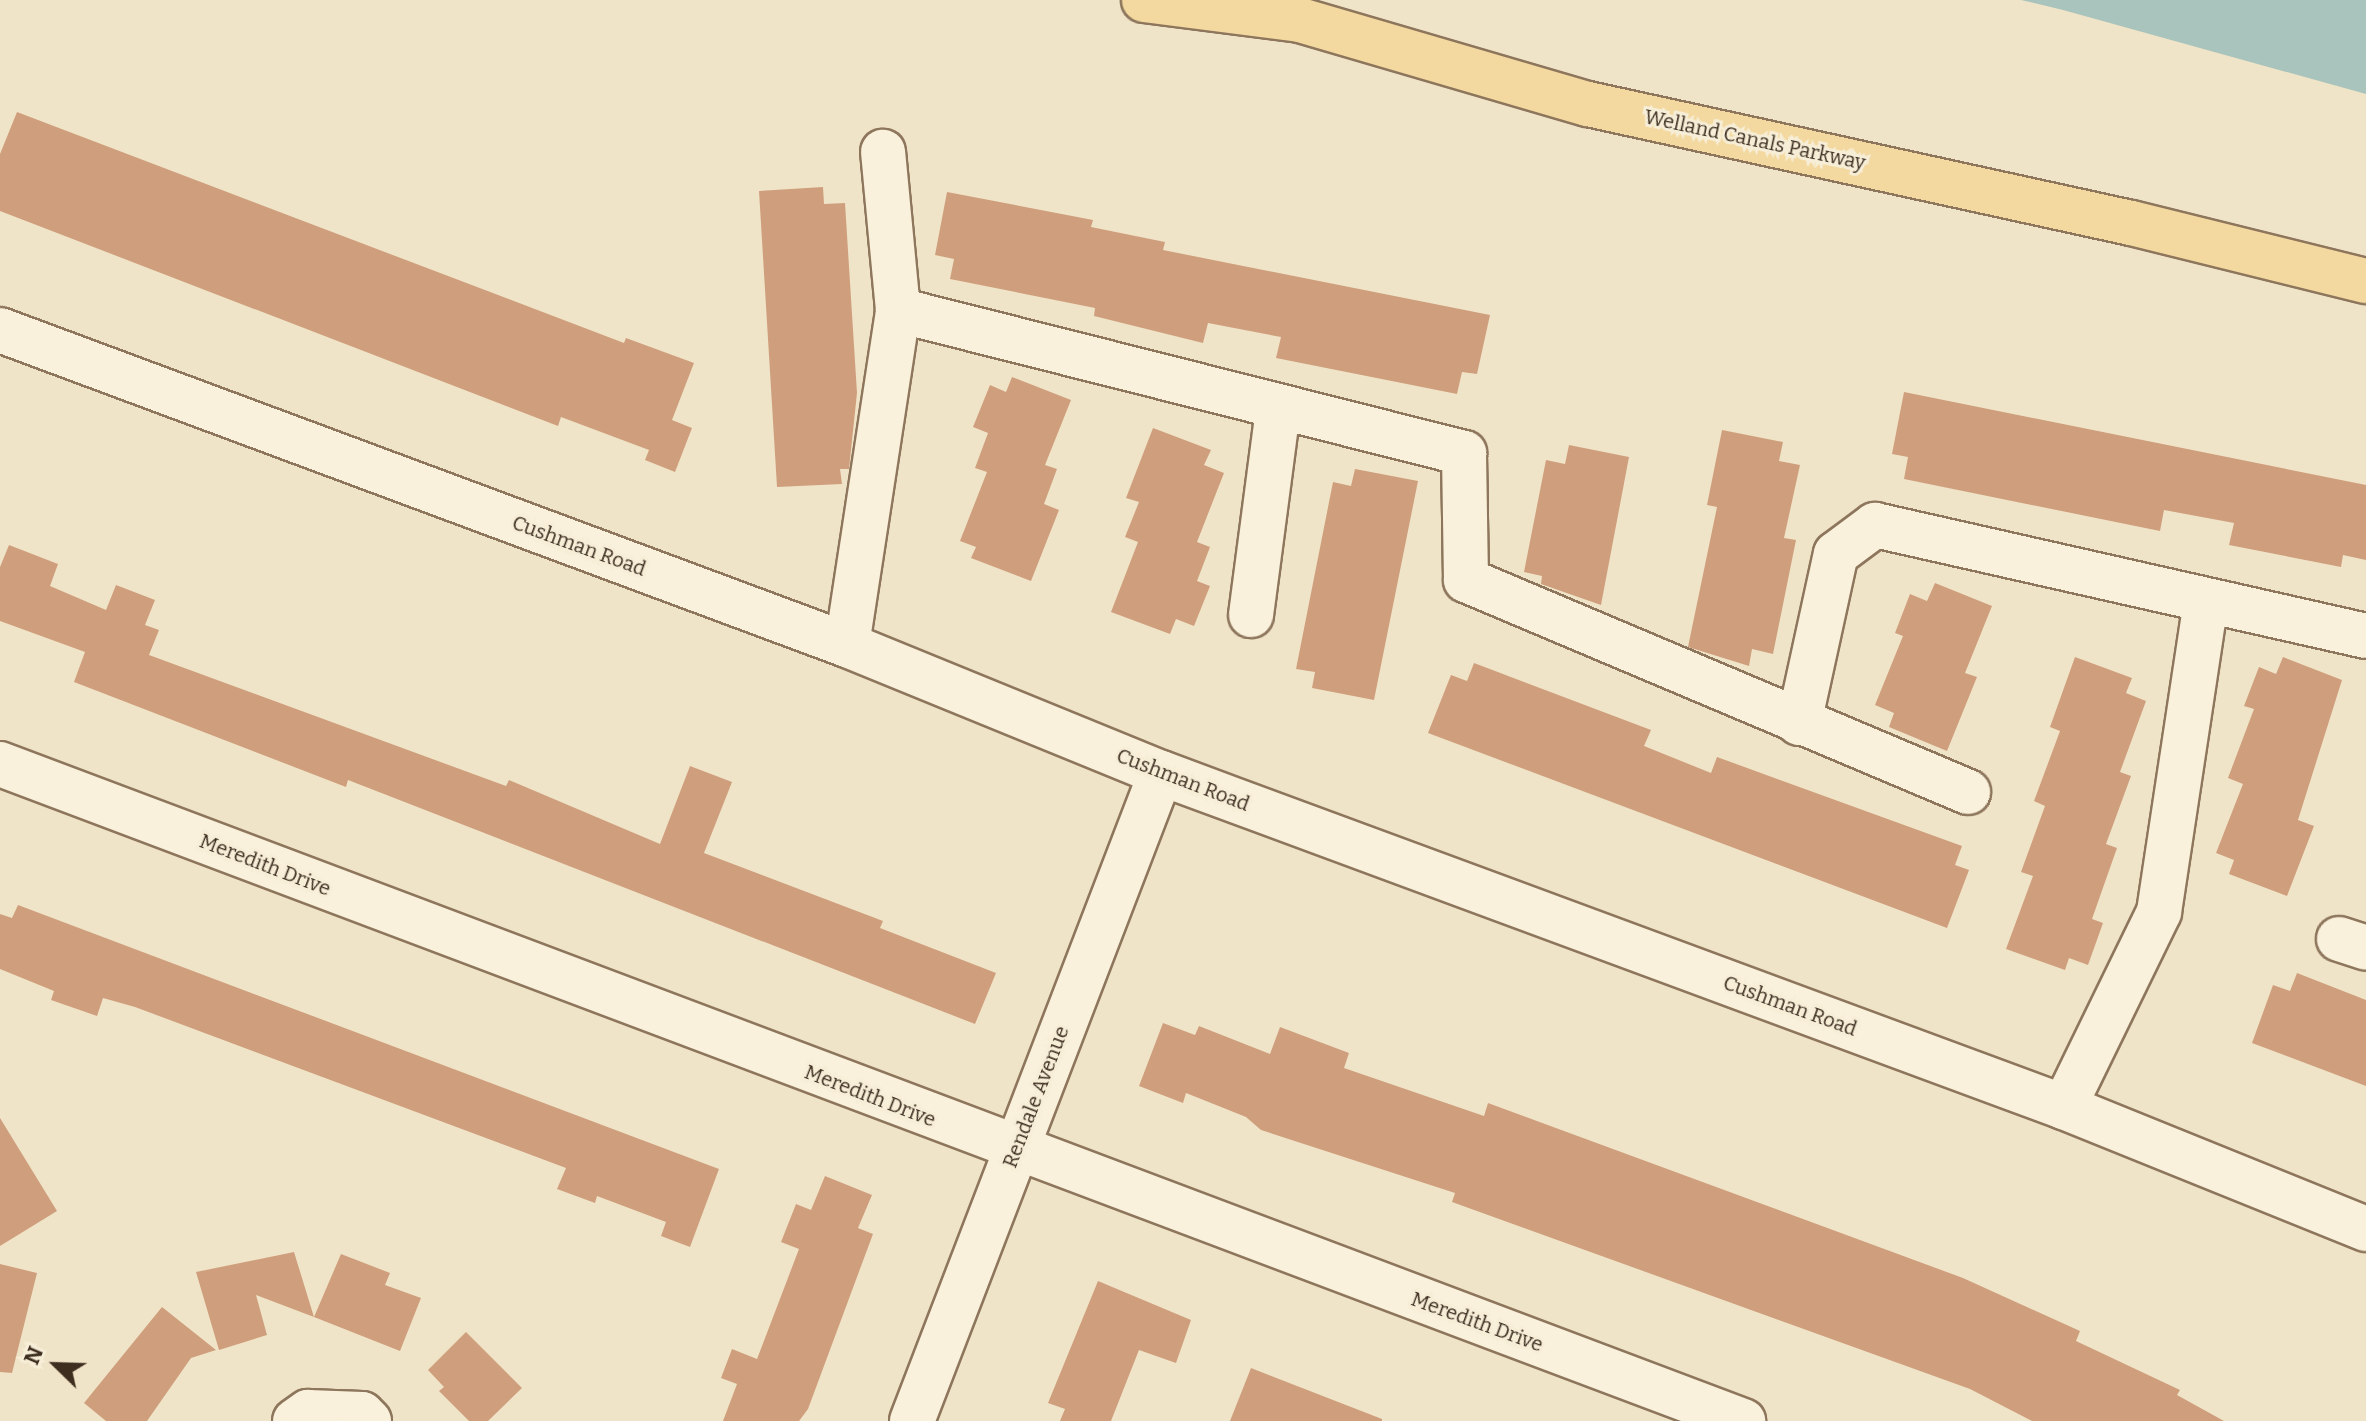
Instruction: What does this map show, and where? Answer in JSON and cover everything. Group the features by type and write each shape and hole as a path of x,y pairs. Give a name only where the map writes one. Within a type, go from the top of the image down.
{"main road":[{"name":"Welland Canals Parkway","path":"1144,0 1300,20 1588,104 2131,223 2366,281"}],"street":[{"path":"847,645 898,310 883,152"},
{"path":"898,310 1278,409 1464,453 1466,580 1968,792"},
{"name":"Cushman Road","path":"0,330 847,645 1161,773 2064,1107 2366,1229"},
{"path":"1251,615 1278,409"},
{"path":"1799,723 1836,554 1875,525 2366,636"},
{"path":"2064,1107 2159,912 2206,601"},
{"name":"Meredith Drive","path":"0,764 1015,1151 1743,1421"},
{"name":"Rendale Avenue","path":"912,1421 1161,773"},
{"path":"295,1421 308,1412 362,1414 369,1421"}],"water":[{"path":"2021,0 2366,0 2366,94 2063,10"}],"building":[{"path":"17,112 624,343 626,338 694,363 672,420 692,428 675,472 645,460 649,450 561,417 558,426 0,211 0,154"},
{"path":"823,187 824,204 845,203 857,393 849,469 840,469 842,484 777,487 759,191"},
{"path":"947,192 1093,220 1091,227 1165,242 1163,250 1490,315 1477,374 1462,372 1457,394 1276,358 1281,337 1208,323 1203,343 1094,316 1095,308 950,279 954,259 935,255"},
{"path":"1012,377 1071,400 1045,465 1057,469 1044,504 1059,510 1031,581 971,558 976,547 960,541 987,472 975,468 988,433 973,427 990,385 1006,392"},
{"path":"1904,392 2366,485 2366,560 2343,555 2341,567 2229,545 2234,523 2164,510 2160,531 1904,479 1908,457 1892,454"},
{"path":"1153,428 1211,450 1204,465 1224,473 1197,542 1210,547 1197,581 1210,586 1194,626 1176,619 1170,634 1111,612 1138,542 1125,537 1139,502 1126,498"},
{"path":"1722,430 1783,442 1779,461 1800,465 1784,538 1796,540 1773,654 1752,649 1749,666 1688,647 1717,507 1707,505"},
{"path":"1569,445 1629,457 1601,605 1541,584 1542,576 1524,572 1546,460 1565,464"},
{"path":"1355,469 1418,481 1374,700 1312,688 1315,672 1296,669 1333,482 1351,486"},
{"path":"9,545 58,564 50,586 106,610 116,585 155,600 145,625 159,630 149,655 506,786 509,780 660,844 690,766 732,782 704,853 883,921 880,928 996,973 975,1024 348,780 346,787 74,682 85,652 0,621 0,567"},
{"path":"1935,583 1992,606 1965,673 1977,677 1947,751 1889,727 1894,713 1875,705 1903,636 1895,633 1910,594 1927,601"},
{"path":"2075,657 2132,678 2126,693 2146,701 2120,772 2131,776 2106,844 2117,848 2092,919 2103,923 2088,965 2069,958 2065,970 2006,949 2033,876 2021,872 2045,806 2034,801 2060,731 2050,727"},
{"path":"2283,657 2342,680 2298,820 2314,826 2287,896 2229,874 2234,860 2216,853 2243,784 2228,778 2254,709 2244,706 2259,667 2276,674"},
{"path":"1474,663 1651,730 1644,746 1711,773 1717,757 1962,846 1955,865 1969,870 1947,928 1428,733 1451,675 1467,681"},
{"path":"18,905 719,1169 690,1247 661,1236 666,1222 597,1196 595,1203 557,1189 566,1168 135,1007 103,998 97,1016 51,1000 54,991 0,969 0,914 12,918"},
{"path":"2297,973 2366,1000 2366,1086 2252,1043 2273,985 2290,991"},
{"path":"1163,1023 1195,1035 1199,1026 1270,1054 1280,1027 1349,1053 1344,1068 1484,1116 1488,1103 1963,1278 2080,1331 2076,1341 2180,1390 2177,1395 2224,1421 2032,1421 1970,1389 1452,1202 1455,1193 1261,1130 1246,1117 1186,1093 1183,1103 1139,1086"},
{"path":"0,1118 57,1211 0,1246"},
{"path":"825,1176 872,1195 858,1228 873,1234 808,1409 799,1421 723,1421 737,1384 721,1378 732,1349 757,1359 799,1249 781,1242 796,1204 811,1210"},
{"path":"294,1252 314,1317 256,1295 267,1335 219,1350 196,1272"},
{"path":"341,1254 390,1273 385,1285 421,1298 400,1351 314,1317"},
{"path":"0,1264 37,1273 12,1373 0,1372"},
{"path":"1098,1281 1191,1320 1176,1363 1139,1350 1111,1421 1060,1421 1065,1409 1048,1403"},
{"path":"162,1307 216,1350 191,1358 147,1421 106,1421 84,1403"},
{"path":"466,1332 522,1388 488,1421 469,1421 439,1391 444,1387 428,1370"},
{"path":"1251,1368 1382,1419 1382,1421 1230,1421"}]}
